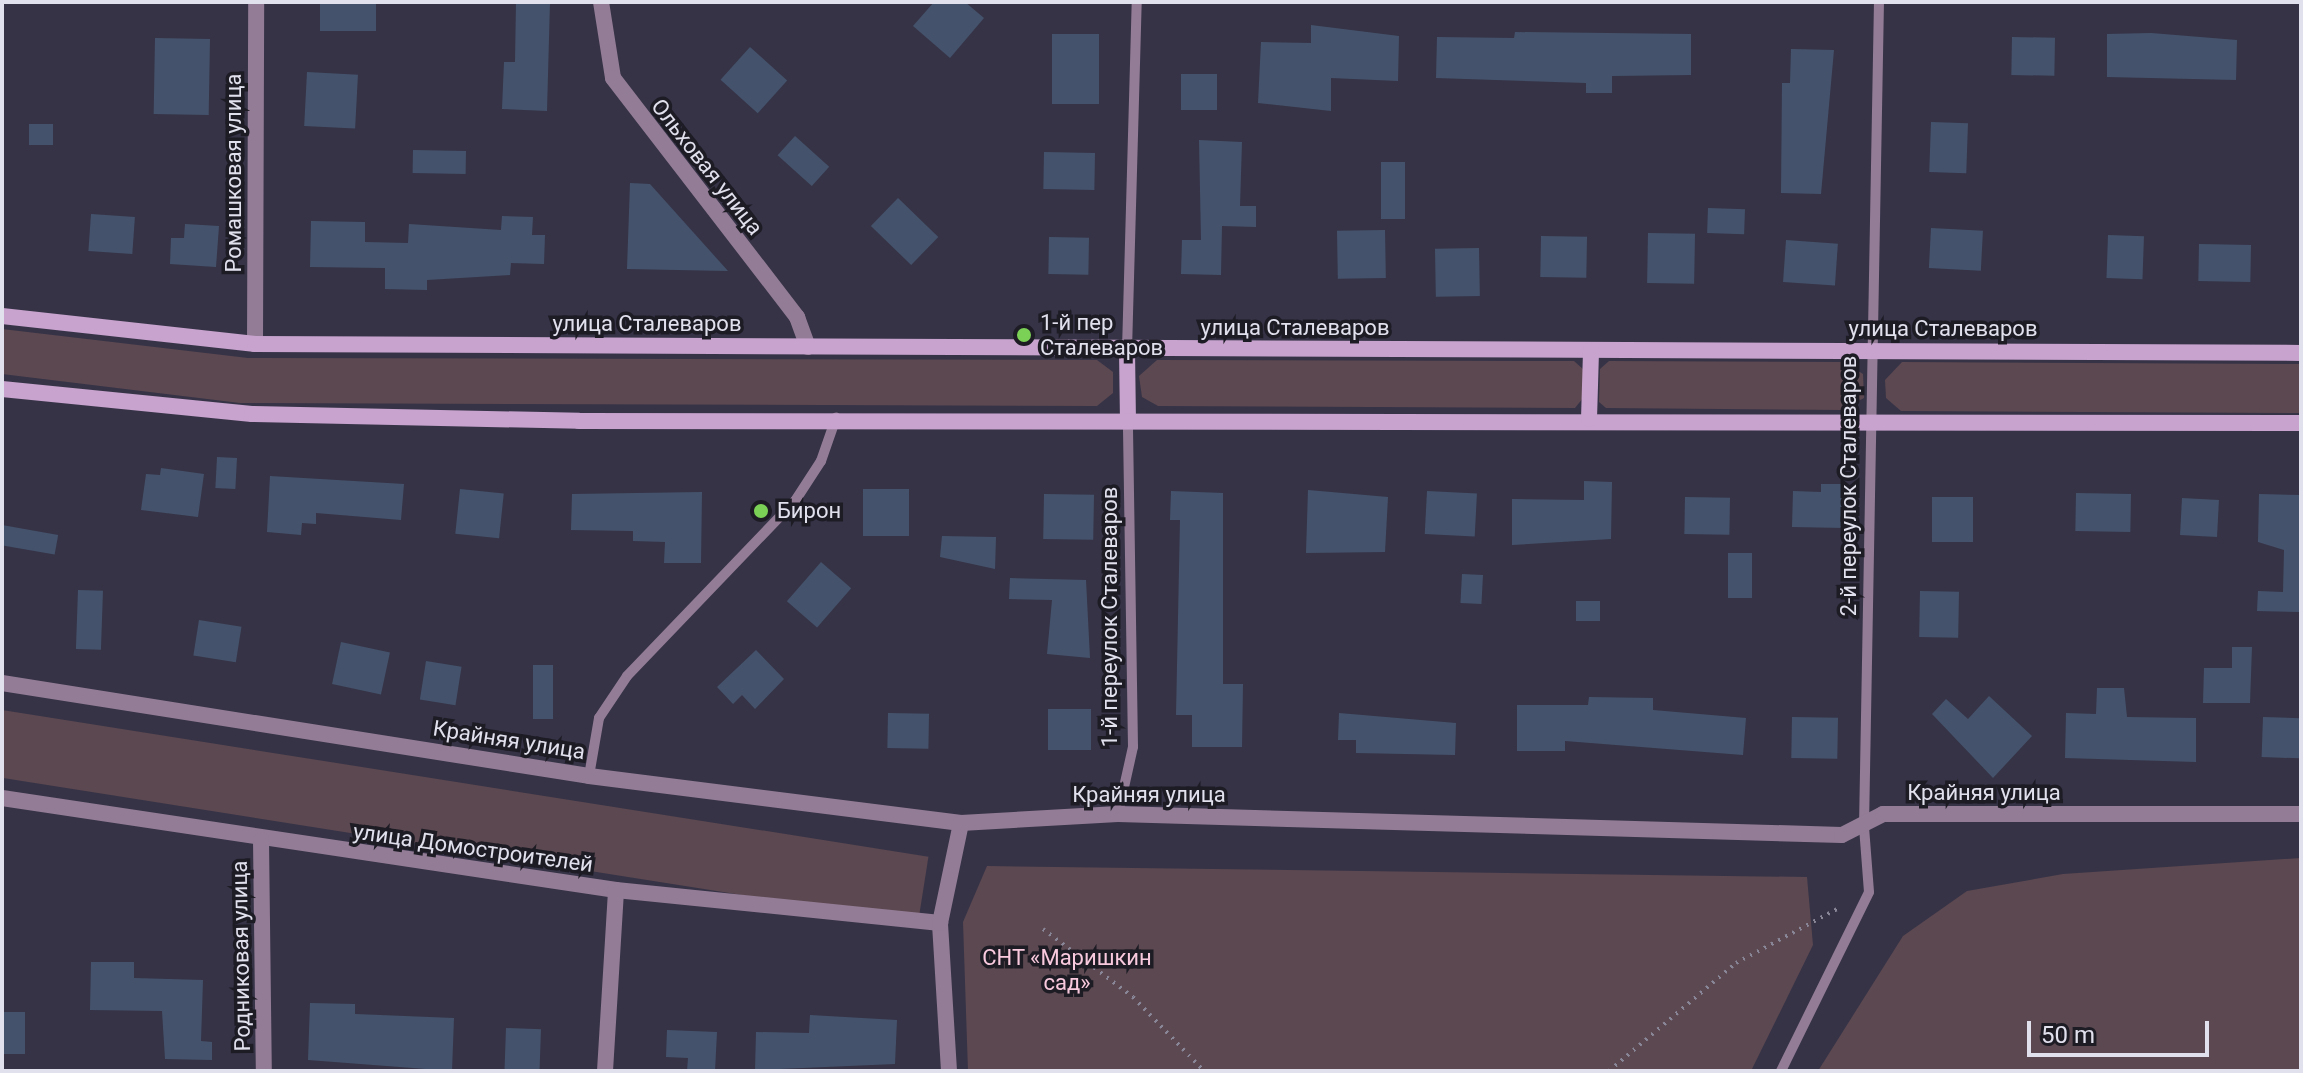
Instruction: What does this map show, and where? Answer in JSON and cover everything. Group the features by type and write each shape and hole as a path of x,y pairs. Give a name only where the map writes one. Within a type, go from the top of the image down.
{"main road":[{"name":"улица Сталеваров","path":"2,316 255,344 2301,353"},
{"path":"1127,350 1128,418"},
{"path":"1589,419 1591,350"},
{"path":"2,389 252,414 2301,423"}],"street":[{"name":"Ромашковая улица","path":"255,344 256,2"},
{"name":"Ольховая улица","path":"601,2 613,78 797,317 808,347"},
{"name":"Крайняя улица","path":"2,683 589,776 961,823 1118,814 1842,835 1864,827 1883,814 2301,814"},
{"name":"улица Домостроителей","path":"2,798 261,840 616,890 940,923"},
{"path":"949,1071 940,923 961,823"},
{"name":"Родниковая улица","path":"261,840 264,1071"},
{"path":"605,1071 616,890"}],"lane":[{"path":"1127,350 1137,2"},
{"name":"2-й переулок Сталеваров","path":"1869,892 1864,827 1873,420 1870,350 1879,2"},
{"path":"589,776 599,718 627,676 795,501 821,461 836,418"},
{"name":"1-й переулок Сталеваров","path":"1118,814 1133,747 1128,418"},
{"path":"1781,1071 1869,892"}],"path":[{"path":"1609,1071 1736,963 1869,892"},
{"path":"1043,929 1133,997 1204,1071"}],"green space":[{"path":"2,329 248,358 1097,360 1113,372 1113,393 1097,406 240,403 2,374"},
{"path":"1157,360 1574,361 1584,370 1583,398 1575,408 1158,406 1142,397 1139,376"},
{"path":"1609,361 1844,362 1863,374 1864,398 1842,410 1606,408 1599,402 1600,369"},
{"path":"1902,362 2301,364 2301,413 1901,411 1886,398 1885,380"},
{"path":"2,710 928,857 918,923 2,778"},
{"path":"2301,858 2301,1071 1818,1071 1903,936 1967,891 2063,874"},
{"name":"СНТ «Маришкин сад»","path":"987,866 1807,877 1813,945 1751,1071 968,1071 963,922"}],"building":[{"path":"320,2 376,2 376,31 320,31"},
{"path":"516,2 550,2 547,111 502,109 504,62 515,62"},
{"path":"934,2 965,2 984,18 950,58 913,26"},
{"path":"1311,25 1399,36 1398,81 1331,78 1331,111 1258,103 1261,42 1311,43"},
{"path":"1515,32 1691,34 1691,75 1612,76 1612,93 1586,93 1586,83 1436,78 1437,37 1514,38"},
{"path":"2151,33 2237,40 2236,80 2107,77 2107,34"},
{"path":"1052,34 1099,34 1099,104 1052,104"},
{"path":"2012,37 2055,38 2054,76 2011,75"},
{"path":"155,38 210,39 209,115 154,114"},
{"path":"750,47 787,80 758,113 721,80"},
{"path":"1791,49 1834,50 1821,194 1781,193 1782,83 1790,83"},
{"path":"307,72 358,75 355,129 304,126"},
{"path":"1181,74 1217,74 1217,110 1181,110"},
{"path":"1931,122 1968,123 1966,173 1929,172"},
{"path":"29,124 53,124 53,145 29,145"},
{"path":"795,136 829,167 812,186 778,155"},
{"path":"1199,140 1242,142 1240,206 1256,206 1256,227 1222,226 1221,275 1181,274 1182,240 1201,240"},
{"path":"413,150 466,151 466,174 413,173"},
{"path":"1044,152 1095,153 1094,190 1043,189"},
{"path":"1381,162 1405,162 1405,219 1381,219"},
{"path":"630,183 650,184 728,271 627,269"},
{"path":"898,198 938,237 911,265 871,226"},
{"path":"1708,208 1745,209 1744,234 1707,233"},
{"path":"91,214 135,217 132,254 88,251"},
{"path":"502,216 533,217 532,235 545,235 544,264 511,263 510,275 427,280 427,290 385,289 385,268 310,267 311,221 365,222 365,242 408,243 409,224 501,230"},
{"path":"185,224 219,226 216,267 170,264 171,238 184,238"},
{"path":"1931,228 1983,231 1981,271 1929,268"},
{"path":"1385,230 1386,278 1338,279 1337,231"},
{"path":"1648,233 1695,234 1694,284 1647,283"},
{"path":"2108,235 2144,236 2142,279 2106,278"},
{"path":"1541,236 1587,237 1586,278 1540,277"},
{"path":"1049,237 1089,238 1088,275 1048,274"},
{"path":"1786,240 1838,244 1835,286 1783,282"},
{"path":"2199,244 2251,245 2250,282 2198,281"},
{"path":"1479,248 1480,296 1436,297 1435,249"},
{"path":"217,457 237,458 235,489 215,488"},
{"path":"161,468 204,474 198,517 141,510 146,474 160,475"},
{"path":"270,476 404,484 401,520 316,513 316,524 302,523 301,535 267,532"},
{"path":"1584,481 1612,482 1611,539 1512,545 1512,499 1584,500"},
{"path":"1821,484 1846,484 1845,528 1792,527 1793,491 1821,492"},
{"path":"460,489 504,494 499,538 455,534"},
{"path":"863,489 909,489 909,536 863,536"},
{"path":"1308,490 1388,497 1385,552 1306,553"},
{"path":"1171,491 1223,493 1223,684 1243,684 1242,747 1192,747 1192,715 1176,715 1180,520 1170,520"},
{"path":"1427,491 1477,494 1475,537 1425,534"},
{"path":"702,492 701,563 664,563 665,542 633,541 633,531 571,530 572,494"},
{"path":"2076,493 2131,494 2130,532 2075,531"},
{"path":"1044,494 1094,495 1093,540 1043,539"},
{"path":"2259,494 2301,495 2301,612 2257,611 2258,591 2283,592 2284,550 2258,542"},
{"path":"1685,497 1730,498 1729,535 1684,534"},
{"path":"1932,497 1973,497 1973,542 1932,542"},
{"path":"2182,498 2219,500 2217,537 2180,535"},
{"path":"2,525 58,535 55,555 2,545"},
{"path":"942,536 996,537 995,569 940,557"},
{"path":"1728,553 1752,553 1752,598 1728,598"},
{"path":"821,562 851,588 817,627 787,601"},
{"path":"1462,574 1483,575 1481,604 1460,603"},
{"path":"1010,578 1086,580 1090,658 1047,654 1052,600 1009,599"},
{"path":"78,590 103,591 101,650 76,649"},
{"path":"1920,591 1959,592 1958,638 1919,637"},
{"path":"1576,601 1600,601 1600,621 1576,621"},
{"path":"199,620 241,627 236,662 193,656"},
{"path":"341,642 390,652 381,694 332,684"},
{"path":"2232,647 2252,647 2250,703 2203,703 2204,668 2232,668"},
{"path":"756,650 784,679 755,709 742,695 733,704 717,687"},
{"path":"426,661 462,667 455,705 420,700"},
{"path":"533,665 553,665 553,719 533,719"},
{"path":"2097,688 2124,688 2127,717 2196,718 2196,762 2065,758 2066,713 2096,714"},
{"path":"1989,696 2032,736 1993,778 1932,714 1946,699 1968,719"},
{"path":"1589,697 1653,698 1653,710 1746,718 1743,755 1565,741 1565,751 1517,751 1517,705 1588,705"},
{"path":"1048,709 1091,709 1091,750 1048,750"},
{"path":"888,713 929,714 928,749 887,748"},
{"path":"1339,713 1456,723 1455,755 1356,753 1356,740 1338,740"},
{"path":"1792,717 1838,718 1837,759 1791,758"},
{"path":"2263,717 2301,718 2300,758 2262,757"},
{"path":"91,962 134,962 134,978 203,980 201,1041 212,1042 212,1060 165,1059 162,1011 90,1010"},
{"path":"310,1003 355,1004 355,1014 454,1018 452,1071 308,1060"},
{"path":"2,1012 25,1012 25,1054 2,1054"},
{"path":"810,1015 897,1020 895,1064 755,1070 756,1032 809,1033"},
{"path":"506,1028 541,1029 540,1071 504,1071"},
{"path":"667,1030 717,1032 715,1071 687,1071 688,1058 666,1057"}],"place":[{"name":"1-й пер Сталеваров","path":"1024,335"},
{"name":"Бирон","path":"761,511"}]}
